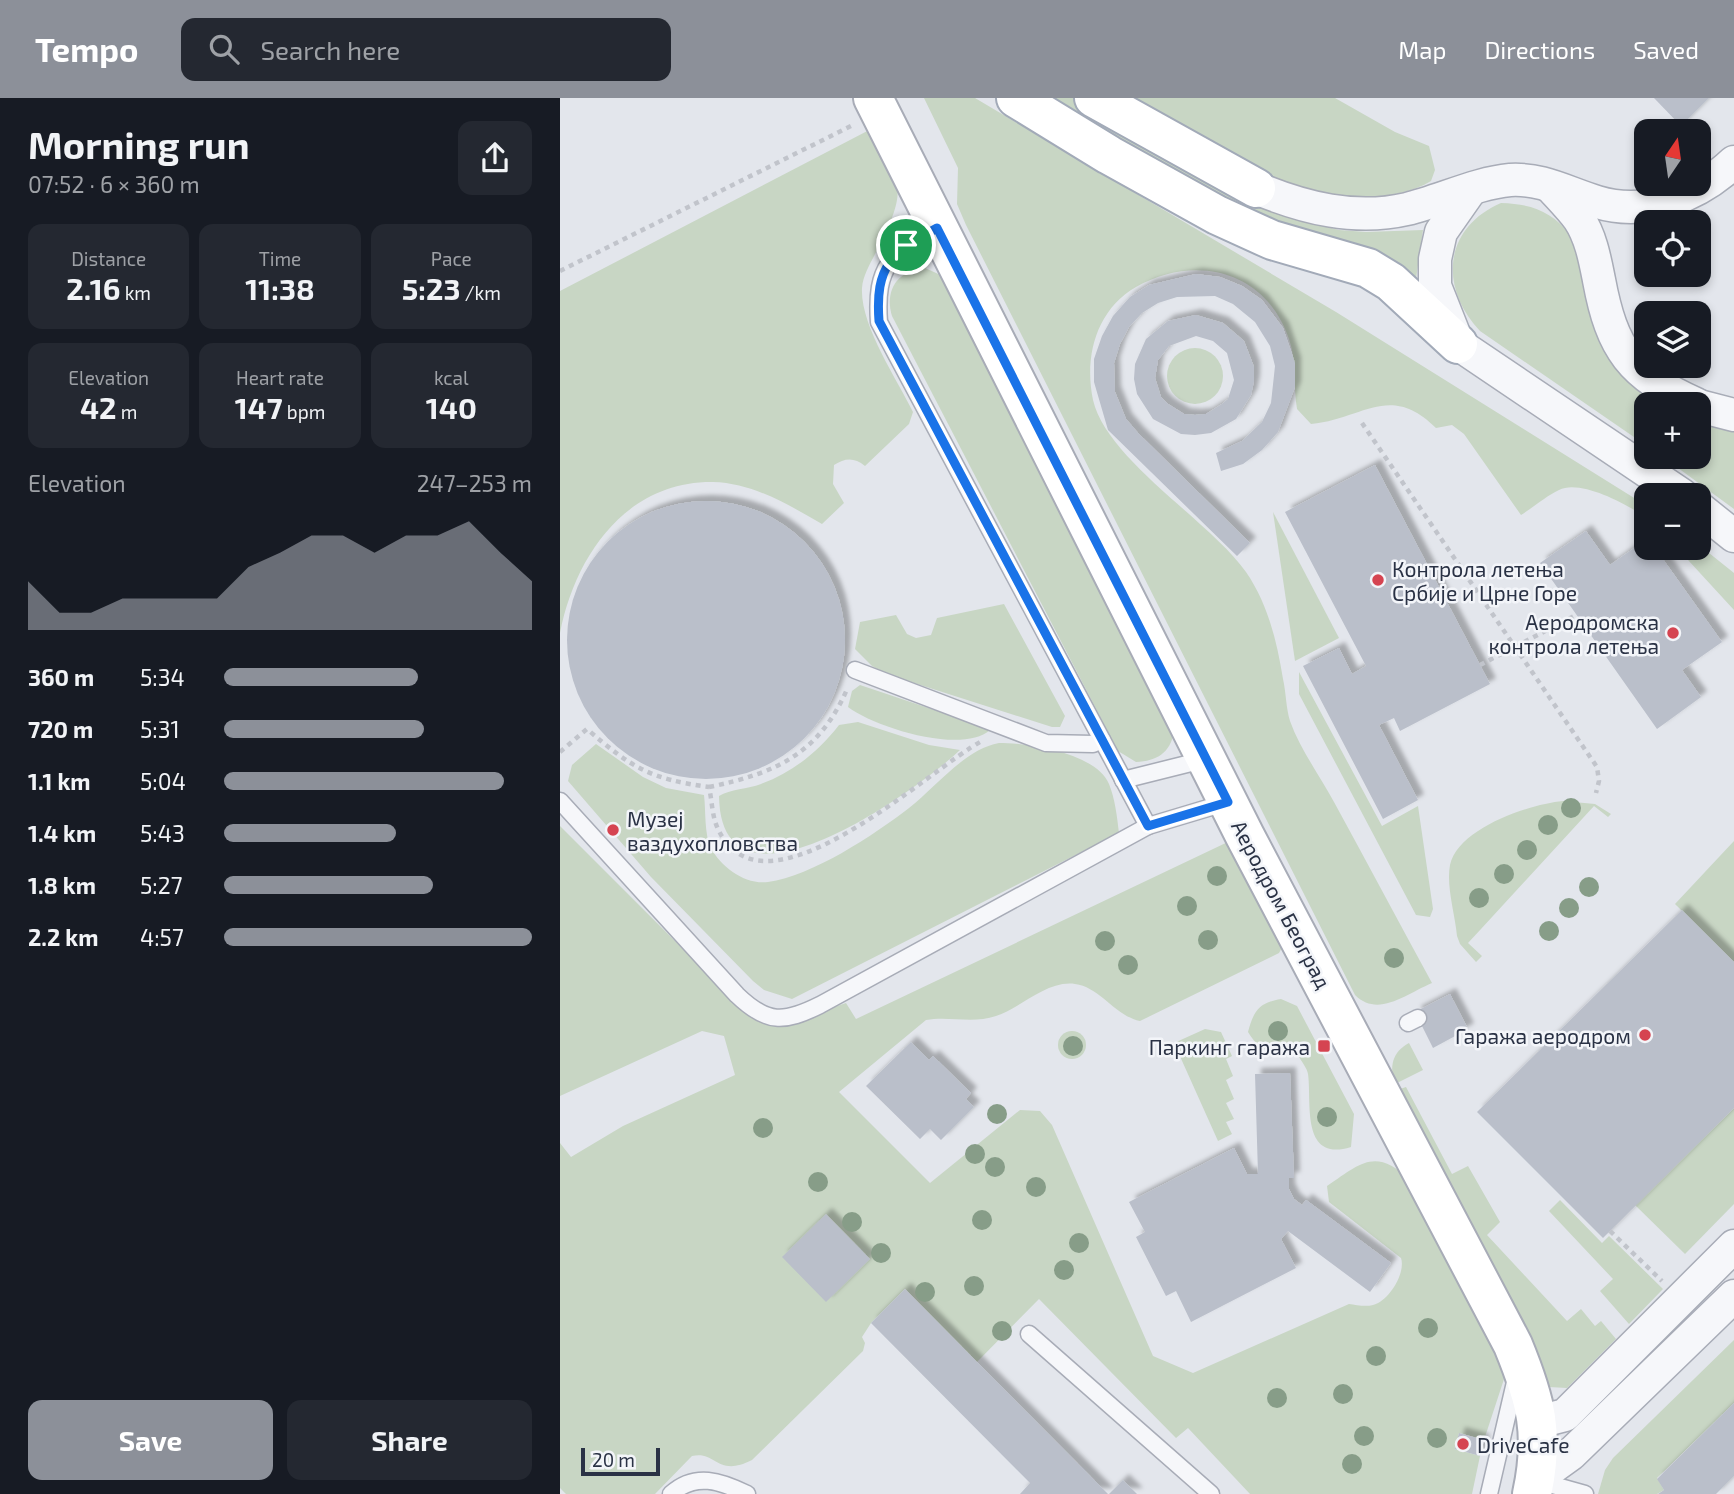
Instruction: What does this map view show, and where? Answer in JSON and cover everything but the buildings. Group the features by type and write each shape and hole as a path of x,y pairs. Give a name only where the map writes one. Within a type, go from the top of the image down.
{"street":[{"path":"1016,98 1108,155 1217,215 1272,240 1368,268 1391,282 1458,344 1664,483"},
{"path":"1094,98 1256,188 1290,202 1365,215 1406,209 1507,180 1548,184 1600,203 1644,206 1666,202 1697,191 1734,162"},
{"name":"Аеродром Београд","path":"877,105 1228,802 1437,1198 1520,1362 1532,1392 1538,1422 1539,1450 1533,1487"},
{"path":"1548,184 1580,220 1594,254 1608,323 1620,348 1639,371 1669,392"},
{"path":"1458,344 1435,286 1435,258 1441,232 1469,192"},
{"path":"1711,409 1734,415"},
{"path":"1711,518 1734,536"},
{"path":"1538,1422 1565,1415 1734,1245"},
{"path":"1533,1487 1571,1454 1734,1296"}],"lane":[{"path":"937,228 896,252 888,264 878,290 879,321 1148,826"},
{"path":"855,670 1046,743 1093,744 1102,740"},
{"path":"1123,780 1207,759"},
{"path":"560,801 737,995 750,1007 774,1018 802,1014 820,1006 1148,826 1228,802"},
{"path":"1029,1334 1200,1491"},
{"path":"1489,1494 1520,1362"},
{"path":"671,1494 680,1486 705,1478 747,1494"},
{"path":"1533,1487 1585,1494"}],"path":[{"path":"560,271 877,105"},
{"path":"1362,423 1597,767 1599,781 1596,793"},
{"path":"1480,665 1577,615"},
{"path":"560,752 587,729 617,755 643,772 669,781 709,787 752,778 782,765 806,749 830,724 855,670"},
{"path":"709,787 716,826 724,841 750,859 764,862 784,860 828,843 915,790 974,745 1008,728"},
{"path":"1609,1231 1670,1289"}],"green space":[{"path":"924,98 975,98 1336,312 1634,498 1634,510 1604,495 1568,488 1554,492 1521,515 1464,434 1452,425 1436,428 1420,414 1404,407 1390,405 1311,424 1297,409 1291,348 1278,316 1264,297 1246,284 1226,275 1182,271 1136,287 1111,308 1096,336 1090,367 1091,384 1093,400 1102,423 1138,467 1230,552 1254,584 1274,637 1294,731 1432,983 1383,1004 1364,1002 1355,995 966,225 957,204 958,168"},
{"path":"1049,98 1074,98 1203,175 1301,220 1339,230 1423,230 1416,279 1379,253 1299,233 1225,203"},
{"path":"1133,98 1335,98 1395,132 1429,146 1435,170 1431,181 1395,194 1352,197 1310,191 1290,186 1255,170"},
{"path":"875,127 891,162 898,188 888,228 864,278 863,303 873,335 913,412 909,424 865,466 850,460 834,465 833,484 844,503 822,524 770,496 728,483 682,485 654,494 630,509 592,551 567,604 560,633 560,291"},
{"path":"1501,203 1531,207 1556,220 1571,235 1612,359 1648,392 1634,392 1634,437 1480,331 1467,314 1453,278 1453,260 1458,243 1467,228 1482,214"},
{"path":"925,268 945,277 1174,732 1166,750 1156,758 1136,762 1118,751 892,316 890,298 895,283 907,273"},
{"path":"1195,348 1206,350 1215,356 1221,365 1221,387 1215,396 1206,402 1195,404 1184,402 1175,396 1169,387 1167,376 1169,365 1175,356 1184,350"},
{"path":"1711,423 1734,430 1734,509 1711,492 1711,483 1698,483 1679,469 1711,469"},
{"path":"1273,512 1339,638 1295,661"},
{"path":"1711,555 1734,573 1734,610 1688,560 1711,560"},
{"path":"1004,604 1065,716 1060,727 1052,727 886,674 872,666 855,649 860,622 896,615 907,634 916,638 931,635 937,618"},
{"path":"1299,672 1382,826 1418,806 1433,909 1430,917 1416,915 1299,694"},
{"path":"860,685 990,730 977,737 960,740 940,739 897,730 877,723 848,707 852,691"},
{"path":"858,722 929,745 960,750 905,793 866,818 824,839 785,852 752,852 728,835 719,796 784,774 814,752 839,725"},
{"path":"999,743 1027,745 1060,752 1076,757 1102,773 1109,784 1119,833 792,999 764,990 753,981 651,877 568,781 572,765 596,744 643,777 666,788 704,795 707,836 715,855 727,868 742,878 768,882 804,872 861,842 909,808 974,753"},
{"path":"1563,801 1595,804 1611,814 1608,817 1594,806 1468,943 1482,956 1476,962 1460,944 1457,936 1449,882 1450,865 1456,852 1466,840 1497,820 1533,807"},
{"path":"560,826 747,1013 784,1024 846,1003 856,1019 1232,840 1284,944 1279,953 1140,1021 1123,1014 1092,990 1075,984 1044,990 996,1016 970,1020 926,1020 839,1092 930,1183 1020,1110 1040,1111 1052,1125 1153,1356 1193,1373 1349,1304 1370,1306 1385,1298 1399,1278 1401,1258 1329,1202 1327,1186 1350,1170 1369,1162 1378,1161 1399,1170 1411,1181 1499,1350 1505,1376 1484,1440 1459,1433 1455,1449 1480,1456 1472,1494 1250,1494 1188,1428 1176,1438 1039,1299 977,1362 905,1289 871,1323 862,1337 865,1343 863,1351 752,1460 731,1466 700,1455 692,1456 655,1494 566,1494 560,1488 560,1143 571,1157 623,1126 735,1075 724,1036 702,1031 560,1096"},
{"path":"1734,841 1734,962 1675,904"},
{"path":"1281,999 1297,1006 1354,1114 1351,1147 1335,1150 1323,1146 1316,1138 1310,1113 1308,1074 1298,1055 1269,1051 1258,1045 1248,1032 1262,1005"},
{"path":"1205,1029 1221,1032 1232,1056 1226,1059 1233,1076 1226,1080 1234,1099 1226,1103 1234,1119 1226,1122 1232,1134 1218,1141 1174,1043"},
{"path":"1072,1031 1082,1035 1086,1045 1082,1055 1072,1059 1062,1055 1058,1045 1062,1035"},
{"path":"1409,1043 1423,1070 1395,1084 1393,1060"},
{"path":"1406,1087 1452,1174 1468,1166 1500,1222 1487,1235 1567,1321 1581,1309 1595,1326 1601,1321 1616,1339 1567,1388 1549,1387 1543,1379 1397,1090"},
{"path":"1734,1108 1734,1204 1685,1254 1635,1205"},
{"path":"1560,1200 1602,1243 1609,1236 1663,1289 1629,1324 1600,1291 1613,1279 1549,1211"},
{"path":"1734,1340 1734,1403 1657,1478 1664,1490 1657,1494 1598,1494 1605,1470 1613,1458"}],"place":[{"name":"Контрола летења Србије и Црне Горе","path":"1378,580"},
{"name":"Аеродромска контрола летења","path":"1673,633"},
{"name":"Музеј ваздухопловства","path":"613,830"},
{"name":"Гаража аеродром","path":"1645,1035"},
{"name":"Паркинг гаража","path":"1324,1046"},
{"name":"DriveCafe","path":"1463,1444"}],"route":[{"path":"937,228 1228,802 1148,826 879,321 878,290 882,276 896,252 906,245 937,228"}]}
